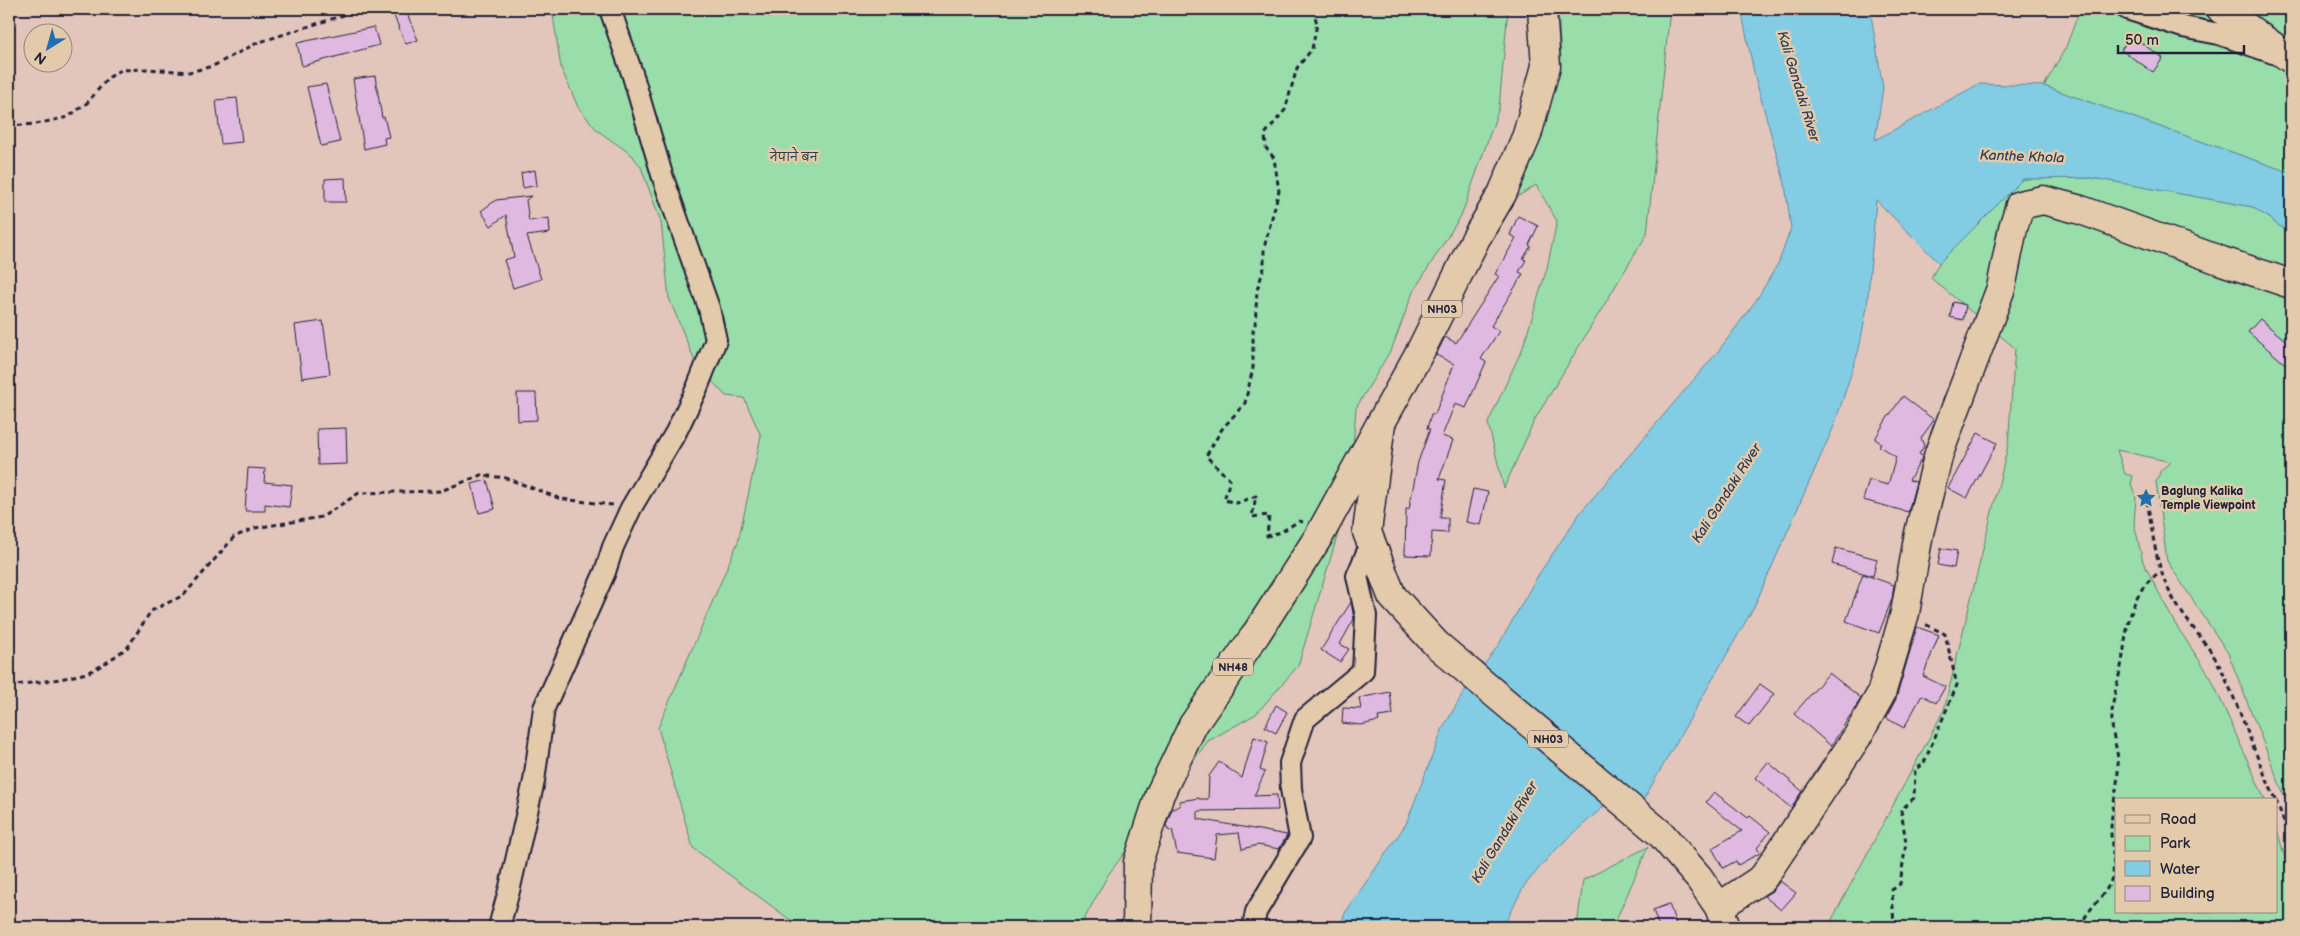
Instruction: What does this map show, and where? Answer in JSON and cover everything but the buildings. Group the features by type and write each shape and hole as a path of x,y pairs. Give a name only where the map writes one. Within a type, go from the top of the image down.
{"main road":[{"name":"NH03","path":"1542,9 1546,66 1527,135 1502,194 1476,238 1448,298 1381,424 1367,532 1392,596 1436,644 1661,834 1699,878 1723,917"},
{"path":"2222,9 2290,58"},
{"path":"1723,917 1763,878 1857,737 1881,694 1905,613 1919,533 1938,453 2001,288 2013,228 2020,206 2043,200 2081,210 2291,284"},
{"name":"NH48","path":"1137,927 1138,862 1160,794 1193,725 1256,634 1319,536 1381,424"}],"street":[{"path":"499,927 534,781 544,708 631,508 676,432 697,388 716,340 709,308 666,186 633,76 610,9"},
{"path":"2127,9 2183,27 2219,34 2290,58"},
{"path":"1253,927 1256,912 1300,838 1291,789 1290,763 1305,719 1362,671 1366,616 1356,576 1372,543"}],"path":[{"path":"9,126 36,124 68,117 87,103 108,78 121,70 139,68 190,72 213,66 257,43 363,9"},
{"path":"1313,9 1316,24 1312,50 1297,68 1286,110 1265,134 1266,148 1274,158 1279,191 1266,238 1264,268 1257,290 1255,327 1253,331 1253,368 1245,403 1222,429 1206,456 1230,480 1224,500 1237,503 1256,496 1252,517 1269,515 1267,536 1281,532 1299,521 1308,523 1319,536"},
{"path":"9,686 60,679 86,673 102,665 128,647 151,611 184,595 234,537 255,528 322,517 359,493 441,491 481,475 506,478 561,499 631,508"},
{"path":"2147,501 2161,572 2174,600 2222,671 2262,771 2275,798"},
{"path":"2081,927 2090,908 2106,892 2112,876 2112,812 2118,763 2112,723 2113,696 2122,662 2124,638 2136,599 2147,584 2161,572"},
{"path":"1894,927 1892,890 1900,884 1906,844 1901,810 1914,798 1915,769 1923,765 1957,684 1945,634 1905,613"},
{"path":"2278,805 2291,840"}],"green space":[{"name":"नेपाने बन","path":"544,9 1508,9 1499,108 1462,214 1413,292 1392,348 1356,408 1349,497 1298,666 1256,714 1208,741 1108,875 1081,925 1078,927 800,927 693,848 658,728 738,542 761,436 744,398 726,396 696,364 669,298 661,222 641,167 632,155 597,130 578,107 561,68 553,15"},
{"path":"1558,9 1670,9 1647,234 1535,419 1504,488 1488,423 1523,347 1547,268 1557,221 1536,185 1507,203 1540,142 1561,58"},
{"path":"2080,9 2291,9 2291,173 2044,86 2066,47"},
{"path":"2093,178 2253,207 2291,234 2291,813 2228,653 2167,561 2156,482 2161,470 2171,462 2117,450 2125,474 2133,476 2131,484 2136,497 2134,523 2143,562 2174,622 2211,678 2264,798 2115,798 2115,914 2278,914 2278,833 2291,880 2291,927 1828,927 1944,710 2008,446 2015,348 1931,278 1939,263 2023,179"},
{"path":"1648,847 1613,927 1577,927 1583,880"}],"water":[{"path":"1741,9 1870,9 1883,88 1875,140 1979,84 2044,86 2291,173 2291,234 2253,207 2093,178 2023,179 1939,263 1876,200 1867,307 1859,349 1834,426 1754,607 1642,802 1625,787 1553,852 1524,886 1503,927 1340,927 1345,913 1406,824 1443,728 1464,692 1498,646 1537,577 1580,513 1720,349 1757,299 1779,262 1791,228 1785,184 1755,77"}],"place":[{"name":"Baglung Kalika Temple Viewpoint","path":"2146,498"}],"water label":[{"name":"Kali Gandaki River","path":"1799,86"},
{"name":"Kanthe Khola","path":"2022,156"},
{"name":"Kali Gandaki River","path":"1726,493"},
{"name":"Kali Gandaki River","path":"1504,832"}]}
